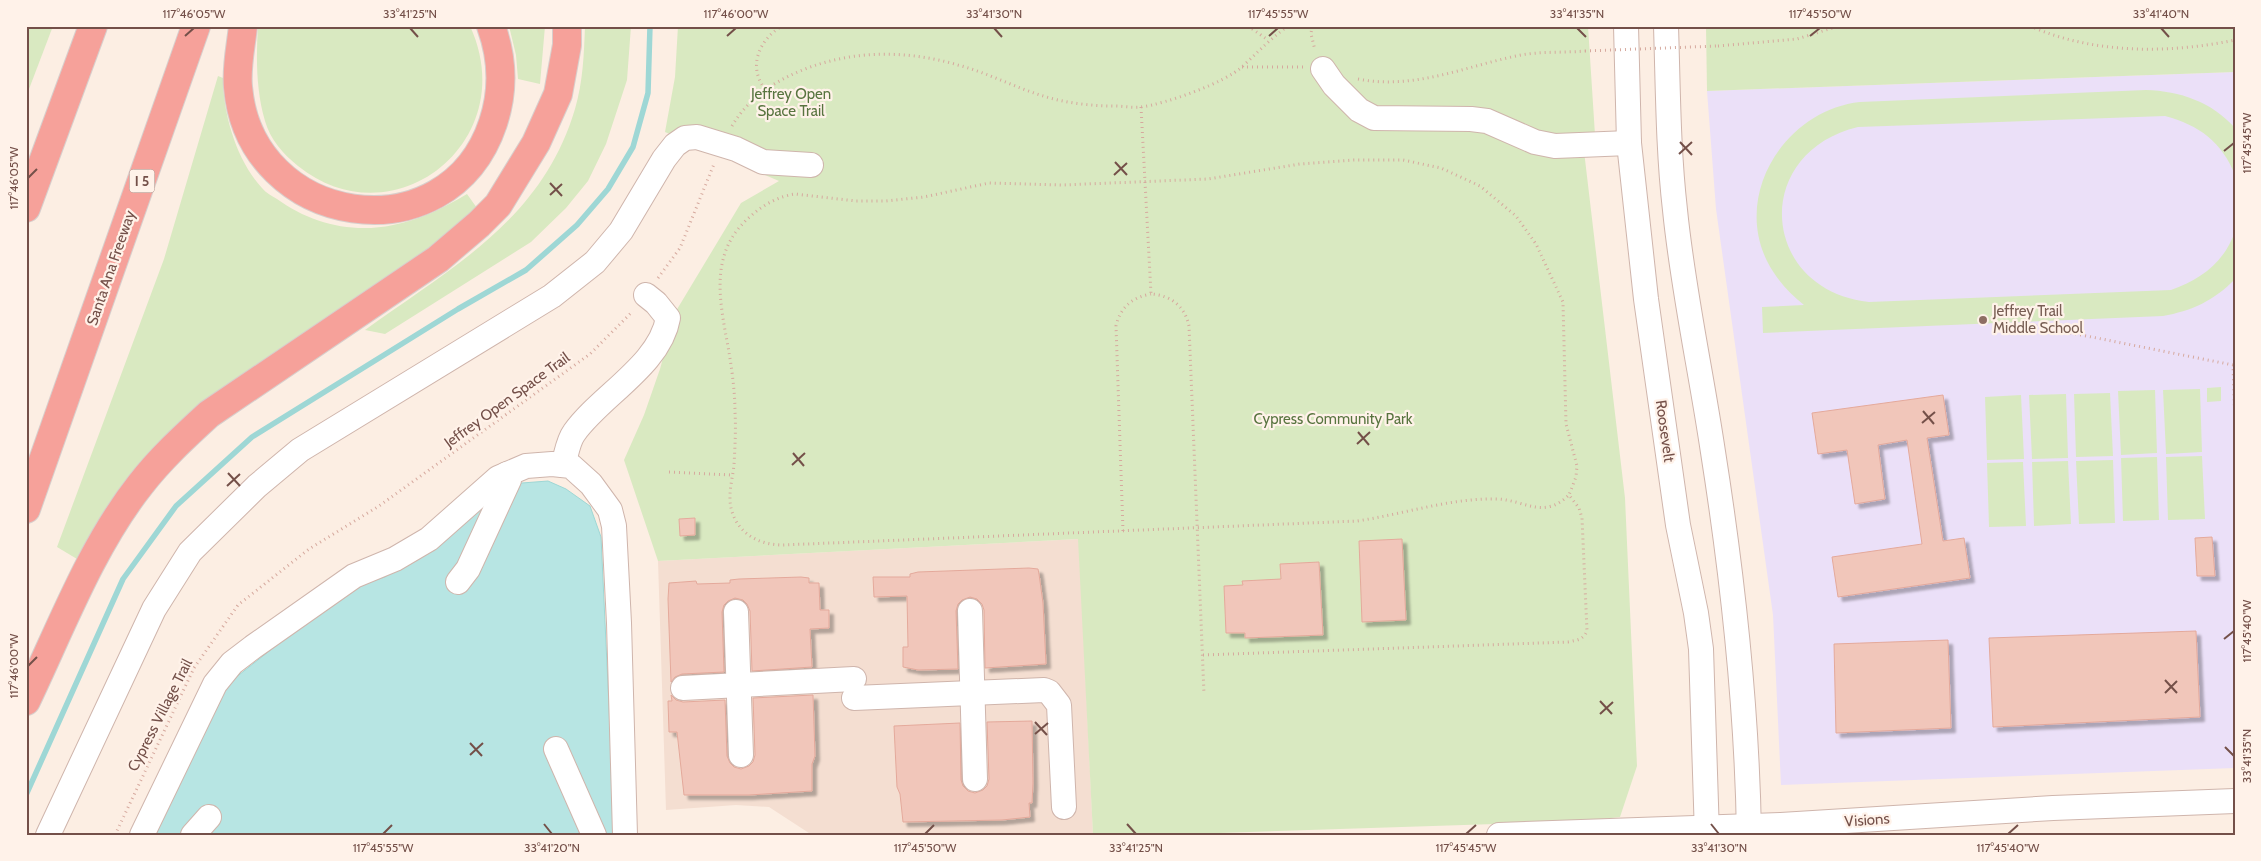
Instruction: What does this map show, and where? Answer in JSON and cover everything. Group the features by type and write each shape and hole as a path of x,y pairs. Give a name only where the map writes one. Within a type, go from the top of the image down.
{"highway":[{"path":"26,208 60,121 93,26"},
{"name":"Santa Ana Freeway","path":"26,509 196,26"},
{"path":"243,26 237,86 243,116 258,149 279,176 306,194 321,202 340,207 367,210 391,208 415,202 442,190 471,164 483,148 497,108 500,91 501,69 497,44 491,26"},
{"path":"26,701 104,537 140,484 183,438 209,414 438,259 498,205 536,142 558,94 567,45 567,26"},
{"path":"26,164 60,121"}],"street":[{"name":"Roosevelt","path":"1626,26 1629,143 1647,309 1678,525 1696,613 1701,649 1707,831"},
{"path":"1666,26 1670,152 1675,212 1682,273 1713,451 1728,553 1743,694 1749,830"},
{"path":"1323,69 1334,84 1359,110 1374,118 1471,119 1487,121 1535,142 1556,146 1629,143"},
{"path":"48,835 154,609 190,552 257,486 300,450 552,296 595,262 622,231 664,159 675,145 685,138 696,138 736,149 763,162 810,165"},
{"path":"563,466 573,434 633,373 652,350 666,328 668,318 656,302 646,295"},
{"path":"142,835 215,684 232,663 354,576 395,559 429,538 498,478 526,466 571,466 591,484 610,510 614,526 619,623 625,835"},
{"path":"458,582 468,569 509,480 507,474"},
{"path":"970,611 975,779"},
{"path":"736,612 741,754"},
{"path":"683,688 738,685 973,693 1044,690 1050,692 1058,705 1064,807"},
{"path":"556,749 594,835"},
{"name":"Visions","path":"1499,835 1749,830 2044,809 2235,801"},
{"path":"193,835 209,817"}],"path":[{"path":"765,89 758,77 757,59 763,42 782,26"},
{"path":"1248,26 1268,40"},
{"name":"Jeffrey Open Space Trail","path":"379,506 590,354 635,309 680,248 722,145 744,110 765,89 784,77 820,64 856,56 890,54 919,56 958,65 1058,100 1093,106 1141,107 1216,83 1242,67 1268,40 1288,26"},
{"path":"1242,67 1295,66 1323,69 1361,80 1403,81 1449,75 1519,55 1718,46 1797,40 1839,26"},
{"path":"2030,26 2054,37 2099,46 2172,49 2235,40"},
{"path":"1141,107 1151,294"},
{"path":"1362,160 1403,160 1430,164 1451,172 1473,182 1496,197 1516,216 1536,244 1563,302 1566,424 1577,466 1576,477 1568,495 1554,504 1541,508 1499,499 1471,500 1437,503 1358,521 773,545 752,537 739,526 734,518 730,503 732,475 735,442 735,400 730,358 721,311 719,277 724,255 738,229 755,212 786,195 796,194 856,201 886,201 924,198 989,183 1054,186 1208,179 1300,164 1362,160"},
{"path":"1123,531 1116,326 1123,308 1135,299 1151,294 1160,294 1174,301 1184,312 1188,320 1204,694"},
{"path":"2036,326 2233,365 2235,425"},
{"path":"669,472 732,475"},
{"path":"1203,655 1568,642 1578,640 1584,637 1587,631 1582,518 1579,508 1568,495"},
{"name":"Cypress Village Trail","path":"115,835 194,668 238,606 309,549 379,506"}],"shaded area":[{"name":"Jeffrey Trail Middle School","path":"2235,72 2235,768 1781,785 1773,615 1716,209 1707,91"},
{"path":"1079,539 1093,835 812,835 769,807 736,805 666,810 658,561"}],"green space":[{"path":"26,26 53,26 26,97"},
{"path":"258,26 470,26 482,68 479,107 464,141 440,168 409,186 373,193 335,187 298,166 282,151 270,134 262,109 258,86"},
{"path":"509,26 545,26 540,84 518,79 516,55"},
{"path":"585,26 631,26 627,80 606,144 588,181 566,208 531,242 385,334 365,330 461,262 490,238 517,211 540,182 560,148 578,99 584,57"},
{"name":"Cypress Community Park","path":"678,26 1588,26 1595,135 1584,151 1625,498 1637,766 1620,817 1586,821 1159,835 1093,835 1078,539 658,561 624,460 644,415 660,369 676,311 741,203 779,181 665,132 675,77"},
{"path":"1706,26 2235,26 2235,72 1707,91"},
{"path":"218,76 223,78 229,122 245,165 265,191 303,214 332,224 362,228 393,225 413,220 440,209 467,194 477,208 447,236 186,418 154,449 125,483 77,559 57,547 164,259"},
{"path":"2146,90 2171,93 2195,100 2216,111 2226,119 2235,128 2235,175 2230,163 2208,136 2188,124 2165,116 1858,127 1823,141 1799,164 1785,191 1782,220 1789,248 1806,273 1833,292 1869,302 2171,290 2192,281 2218,261 2231,242 2235,231 2235,279 2210,299 2193,308 2163,316 1763,333 1762,307 1804,305 1783,285 1767,261 1758,235 1757,208 1762,182 1773,159 1790,138 1810,121 1834,108 1860,102"},
{"path":"2221,387 2221,401 2207,402 2207,388"},
{"path":"2200,389 2202,452 2166,454 2163,390"},
{"path":"2155,390 2157,453 2121,455 2118,391"},
{"path":"2110,393 2113,456 2076,457 2074,394"},
{"path":"2066,394 2068,458 2032,459 2029,395"},
{"path":"2021,395 2024,459 1987,460 1985,397"},
{"path":"2202,456 2205,519 2168,520 2166,457"},
{"path":"2157,457 2159,520 2123,521 2121,458"},
{"path":"2113,460 2115,523 2079,524 2076,461"},
{"path":"2068,461 2071,524 2034,526 2032,462"},
{"path":"2023,462 2026,526 1989,527 1987,463"}],"water":[{"path":"548,481 566,489 590,506 601,537 615,835 153,835 225,686 316,614 356,586 385,577 435,543 499,491 522,483"}],"building":[{"path":"1943,395 1949,435 1927,438 1943,541 1964,538 1970,578 1838,597 1832,557 1922,544 1907,440 1878,445 1885,499 1855,504 1847,450 1818,454 1812,413"},
{"path":"695,518 695,535 680,536 679,519"},
{"path":"2212,537 2215,576 2197,576 2195,538"},
{"path":"1402,539 1406,620 1362,622 1359,541"},
{"path":"1319,562 1323,635 1245,638 1245,633 1226,633 1224,586 1243,585 1242,581 1281,579 1280,564"},
{"path":"1038,569 1039,574 1043,603 1046,664 985,668 984,610 982,604 977,599 970,597 958,604 956,611 958,669 918,670 903,667 903,647 908,647 907,596 874,597 873,577 910,577 910,574 918,572"},
{"path":"809,578 809,583 819,583 820,610 829,610 829,628 810,629 812,667 752,671 750,611 743,600 735,598 724,605 722,612 724,672 682,674 675,677 671,682 669,583 696,581 697,584 730,583 730,580 739,579"},
{"path":"2196,631 2200,717 1993,727 1989,638"},
{"path":"1948,640 1951,728 1836,733 1834,644"},
{"path":"671,695 676,700 683,702 725,700 727,756 734,767 741,769 753,762 755,755 753,698 813,695 815,756 812,764 812,791 749,795 684,795 677,732 669,732 668,701 672,701"},
{"path":"1032,721 1033,783 1032,803 1029,803 1030,817 1002,820 903,822 900,794 897,787 894,726 960,723 961,780 963,786 968,791 975,793 987,786 989,779 987,722"}],"waterway":[{"path":"26,795 123,579 176,506 252,437 458,309 526,270 577,225 608,189 633,147 648,93 650,26"}],"place":[{"name":"Jeffrey Trail Middle School","path":"1983,320"}]}
